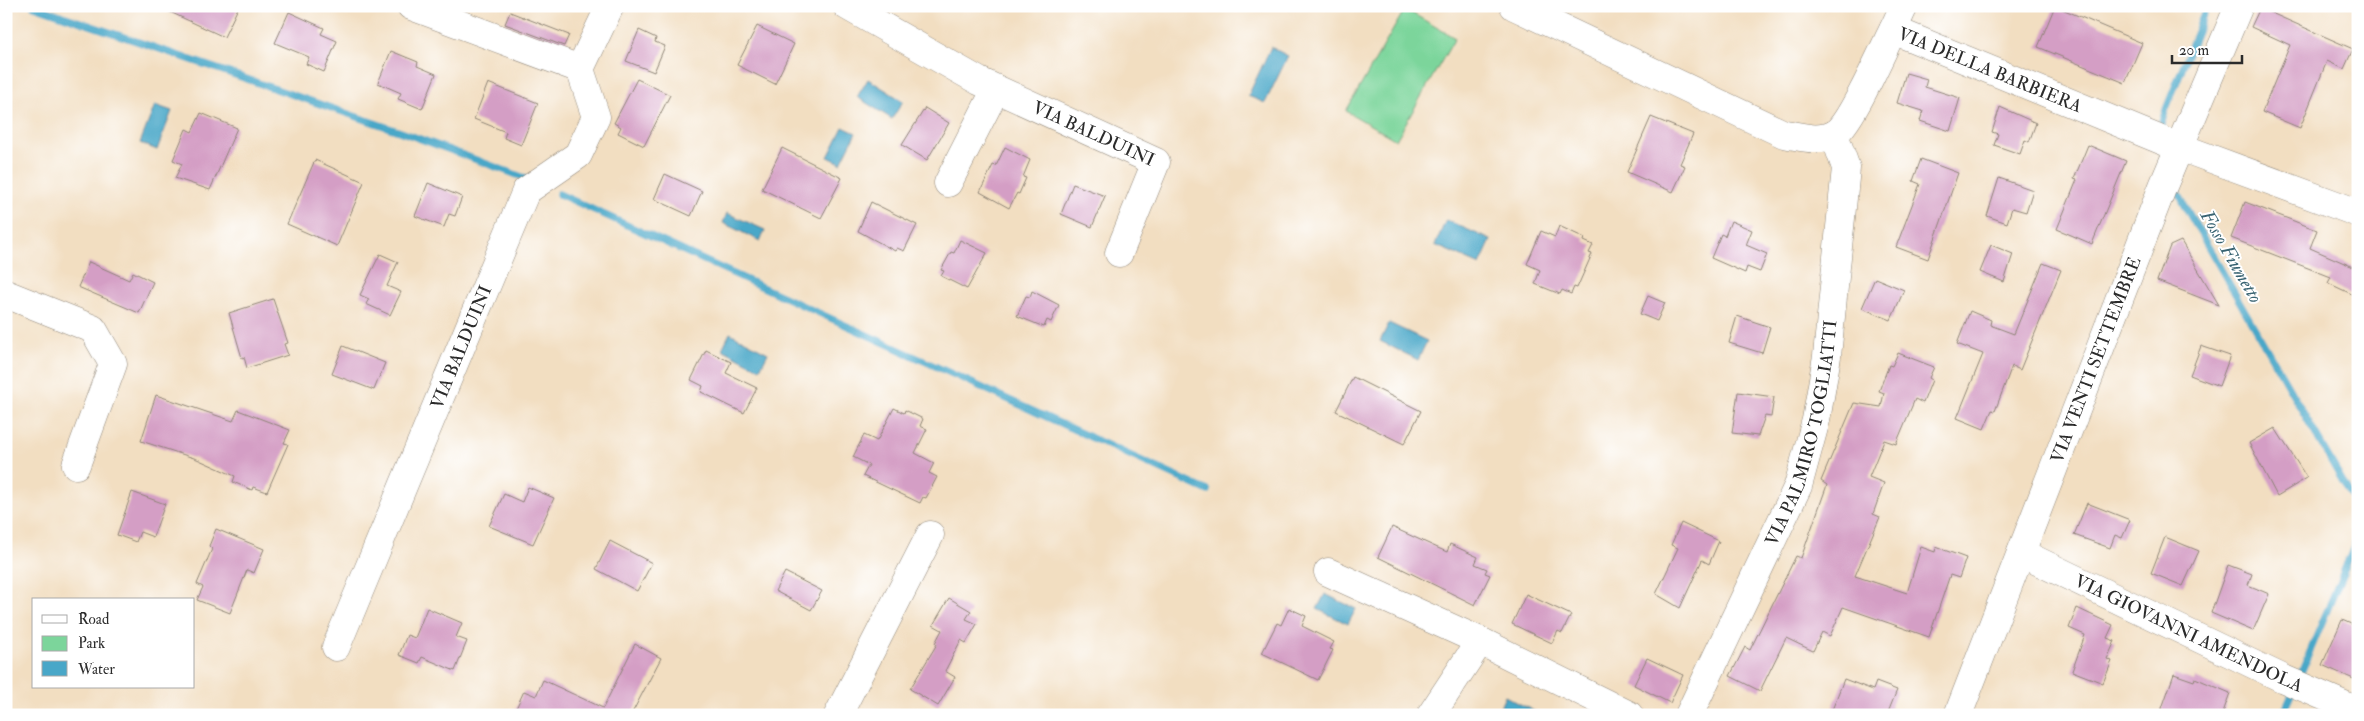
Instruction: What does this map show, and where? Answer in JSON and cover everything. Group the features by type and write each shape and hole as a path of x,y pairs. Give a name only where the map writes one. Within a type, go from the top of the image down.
{"street":[{"path":"411,6 580,69 610,6"},
{"name":"VIA BALDUINI","path":"847,6 996,89 1156,162 1119,254"},
{"path":"1514,6 1784,134 1814,139 1834,134"},
{"name":"VIA VENTI SETTEMBRE","path":"1958,715 2170,159 2239,6"},
{"name":"VIA DELLA BARBIERA","path":"1834,134 1847,119 1899,18 2139,130 2170,159 2358,213"},
{"name":"VIA BALDUINI","path":"336,647 526,191 578,155 596,117 580,69"},
{"path":"948,183 996,89"},
{"name":"VIA PALMIRO TOGLIATTI","path":"1689,715 1798,486 1816,420 1827,356 1846,168 1834,134"},
{"path":"6,294 94,328 113,364 76,465"},
{"path":"838,715 930,535"},
{"name":"VIA GIOVANNI AMENDOLA","path":"2021,553 2284,679 2358,711"},
{"path":"1328,572 1480,641 1629,715"},
{"path":"1431,715 1480,641"}],"green space":[{"path":"1405,9 1455,38 1396,140 1346,111"}],"water":[{"path":"1271,47 1288,56 1265,103 1248,96"},
{"path":"868,79 903,101 892,119 857,97"},
{"path":"155,105 172,111 157,150 140,143"},
{"path":"843,127 856,133 841,163 828,157"},
{"path":"727,213 765,230 760,241 723,223"},
{"path":"1446,220 1491,240 1480,265 1435,245"},
{"path":"1389,323 1427,341 1418,360 1380,341"},
{"path":"730,333 768,353 760,369 722,349"},
{"path":"1325,594 1356,609 1348,624 1317,609"},
{"path":"1505,696 1541,715 1503,715 1498,712"}],"building":[{"path":"157,6 239,6 224,37"},
{"path":"2055,6 2142,43 2125,83 2038,47"},
{"path":"2260,8 2353,49 2344,69 2327,61 2300,128 2262,112 2290,45 2251,27"},
{"path":"289,12 324,28 321,34 337,41 324,72 306,64 309,57 275,43"},
{"path":"510,12 569,35 564,46 505,24"},
{"path":"757,26 794,44 775,84 737,65"},
{"path":"639,30 656,38 655,42 665,46 654,72 626,61"},
{"path":"391,51 418,62 417,66 436,74 422,109 398,99 401,93 378,83"},
{"path":"1906,73 1927,79 1925,87 1960,98 1950,131 1920,121 1923,111 1897,103"},
{"path":"637,79 670,95 644,146 618,133 621,127 614,123"},
{"path":"488,83 538,103 521,145 504,138 506,132 474,119"},
{"path":"2000,107 2036,123 2029,142 2025,140 2020,154 1994,145 1998,134 1992,132"},
{"path":"925,108 949,123 927,160 902,145"},
{"path":"201,113 237,128 210,190 175,178 182,164 173,160 186,129 192,132"},
{"path":"1651,117 1693,134 1680,164 1685,166 1673,192 1627,172"},
{"path":"2088,145 2126,161 2092,244 2057,229 2077,180 2074,179"},
{"path":"1005,147 1030,160 1023,177 1026,178 1019,194 1017,193 1009,208 980,192 993,165 996,166"},
{"path":"782,148 842,178 821,218 762,189"},
{"path":"1921,159 1958,173 1928,259 1896,247 1920,184 1913,181"},
{"path":"315,160 364,182 337,246 287,224"},
{"path":"665,174 702,191 691,216 654,199"},
{"path":"1999,178 2033,190 2026,212 2012,208 2007,223 1987,216"},
{"path":"428,183 462,197 455,216 449,214 444,227 415,216"},
{"path":"1073,184 1105,196 1092,227 1061,214"},
{"path":"871,202 917,225 904,251 897,248 895,251 858,231"},
{"path":"2245,202 2317,230 2310,248 2358,269 2358,297 2328,283 2331,277 2231,238"},
{"path":"1731,221 1752,230 1746,245 1767,254 1760,272 1747,267 1745,273 1711,258 1721,234 1725,236"},
{"path":"1559,226 1585,238 1584,241 1593,245 1589,253 1592,254 1577,288 1574,287 1571,294 1562,290 1560,294 1535,284 1540,270 1527,264 1541,231 1555,237"},
{"path":"960,240 987,253 967,289 941,276 944,271 941,270 951,252 954,253"},
{"path":"2181,241 2219,305 2157,281 2170,246"},
{"path":"1991,245 2013,254 2004,282 1980,272"},
{"path":"380,254 398,262 387,286 401,292 390,315 366,304 369,299 360,295"},
{"path":"89,262 129,280 133,272 153,282 139,313 78,287"},
{"path":"2043,263 2061,270 2020,370 2012,366 1995,411 1992,410 1984,429 1957,418 1983,354 1957,344 1970,311 1991,320 1990,325 2014,334"},
{"path":"1875,278 1904,290 1891,320 1862,308"},
{"path":"1032,291 1059,305 1051,322 1047,320 1044,327 1017,316 1026,296 1030,297"},
{"path":"1648,296 1665,303 1657,321 1640,314"},
{"path":"273,299 288,343 284,344 288,355 247,368 244,357 242,358 229,313"},
{"path":"1737,316 1770,327 1762,353 1729,343"},
{"path":"343,346 385,363 374,390 332,374"},
{"path":"2201,346 2230,356 2219,386 2190,375"},
{"path":"706,350 731,362 726,373 757,388 744,413 701,392 703,386 691,380"},
{"path":"1898,353 1934,367 1929,378 1932,380 1923,403 1915,399 1896,444 1884,440 1869,477 1884,483 1873,514 1880,517 1855,576 1907,593 1921,547 1935,552 1936,547 1966,558 1959,578 1950,575 1929,637 1843,607 1830,636 1822,632 1813,651 1786,638 1760,691 1730,676 1745,647 1750,650 1796,556 1801,558 1827,485 1821,481 1854,403 1881,407 1884,393 1879,391 1889,365 1892,366"},
{"path":"1353,377 1421,411 1404,444 1336,411"},
{"path":"1738,392 1774,397 1771,417 1765,416 1758,436 1732,433"},
{"path":"156,395 233,421 238,410 290,430 284,443 288,444 267,492 253,487 252,490 233,482 235,476 197,459 141,441"},
{"path":"894,408 904,413 905,410 923,419 920,426 927,429 915,453 934,463 929,473 937,477 926,498 923,497 920,503 863,476 869,465 853,457 864,435 877,441"},
{"path":"2275,428 2307,478 2277,496 2249,443"},
{"path":"528,487 554,498 533,544 489,526 504,494 522,502"},
{"path":"132,492 165,504 153,537 140,532 136,542 117,535"},
{"path":"2087,503 2130,520 2122,538 2115,535 2110,548 2074,535"},
{"path":"1681,523 1719,541 1709,564 1702,560 1680,608 1656,594 1678,548 1671,545"},
{"path":"1392,527 1447,552 1450,544 1478,557 1475,564 1487,569 1485,573 1490,575 1475,605 1378,557"},
{"path":"216,529 264,549 254,573 247,570 230,613 197,600 203,587 197,584 212,549 209,546"},
{"path":"2165,537 2199,551 2183,586 2151,573"},
{"path":"610,541 652,563 637,591 596,569"},
{"path":"2228,565 2252,574 2248,585 2269,594 2253,631 2211,613"},
{"path":"785,572 822,591 811,610 775,591"},
{"path":"1526,594 1571,615 1562,633 1558,631 1552,643 1512,624"},
{"path":"949,598 971,611 966,619 977,624 966,643 961,640 945,671 955,677 938,706 910,689 937,644 935,643 942,630 933,625"},
{"path":"427,608 462,623 456,637 467,641 455,671 422,657 419,663 399,655 407,635 415,638"},
{"path":"1289,608 1306,616 1302,626 1334,642 1330,649 1333,650 1318,680 1262,653 1277,623 1281,625"},
{"path":"2077,608 2113,625 2107,638 2115,641 2107,659 2112,661 2103,683 2072,671 2085,635 2069,628"},
{"path":"2342,620 2358,627 2358,681 2322,665"},
{"path":"635,644 661,658 631,715 513,715 524,691 536,696 543,680 603,708"},
{"path":"1647,658 1683,675 1670,703 1634,685"},
{"path":"2174,674 2194,681 2195,678 2230,693 2222,715 2173,715 2161,711"},
{"path":"1844,679 1873,690 1876,682 1897,690 1887,715 1844,715 1832,710"}],"waterway":[{"path":"34,6 407,134 525,178"},
{"name":"Fosso Fiumetto","path":"2158,134 2207,6"},
{"name":"Fosso Fiumetto","path":"2173,181 2187,210 2358,508"},
{"path":"559,194 1208,491"},
{"name":"Fosso Fiumetto","path":"2298,680 2358,537"},
{"name":"Fosso Fiumetto","path":"2283,715 2294,690"}]}
